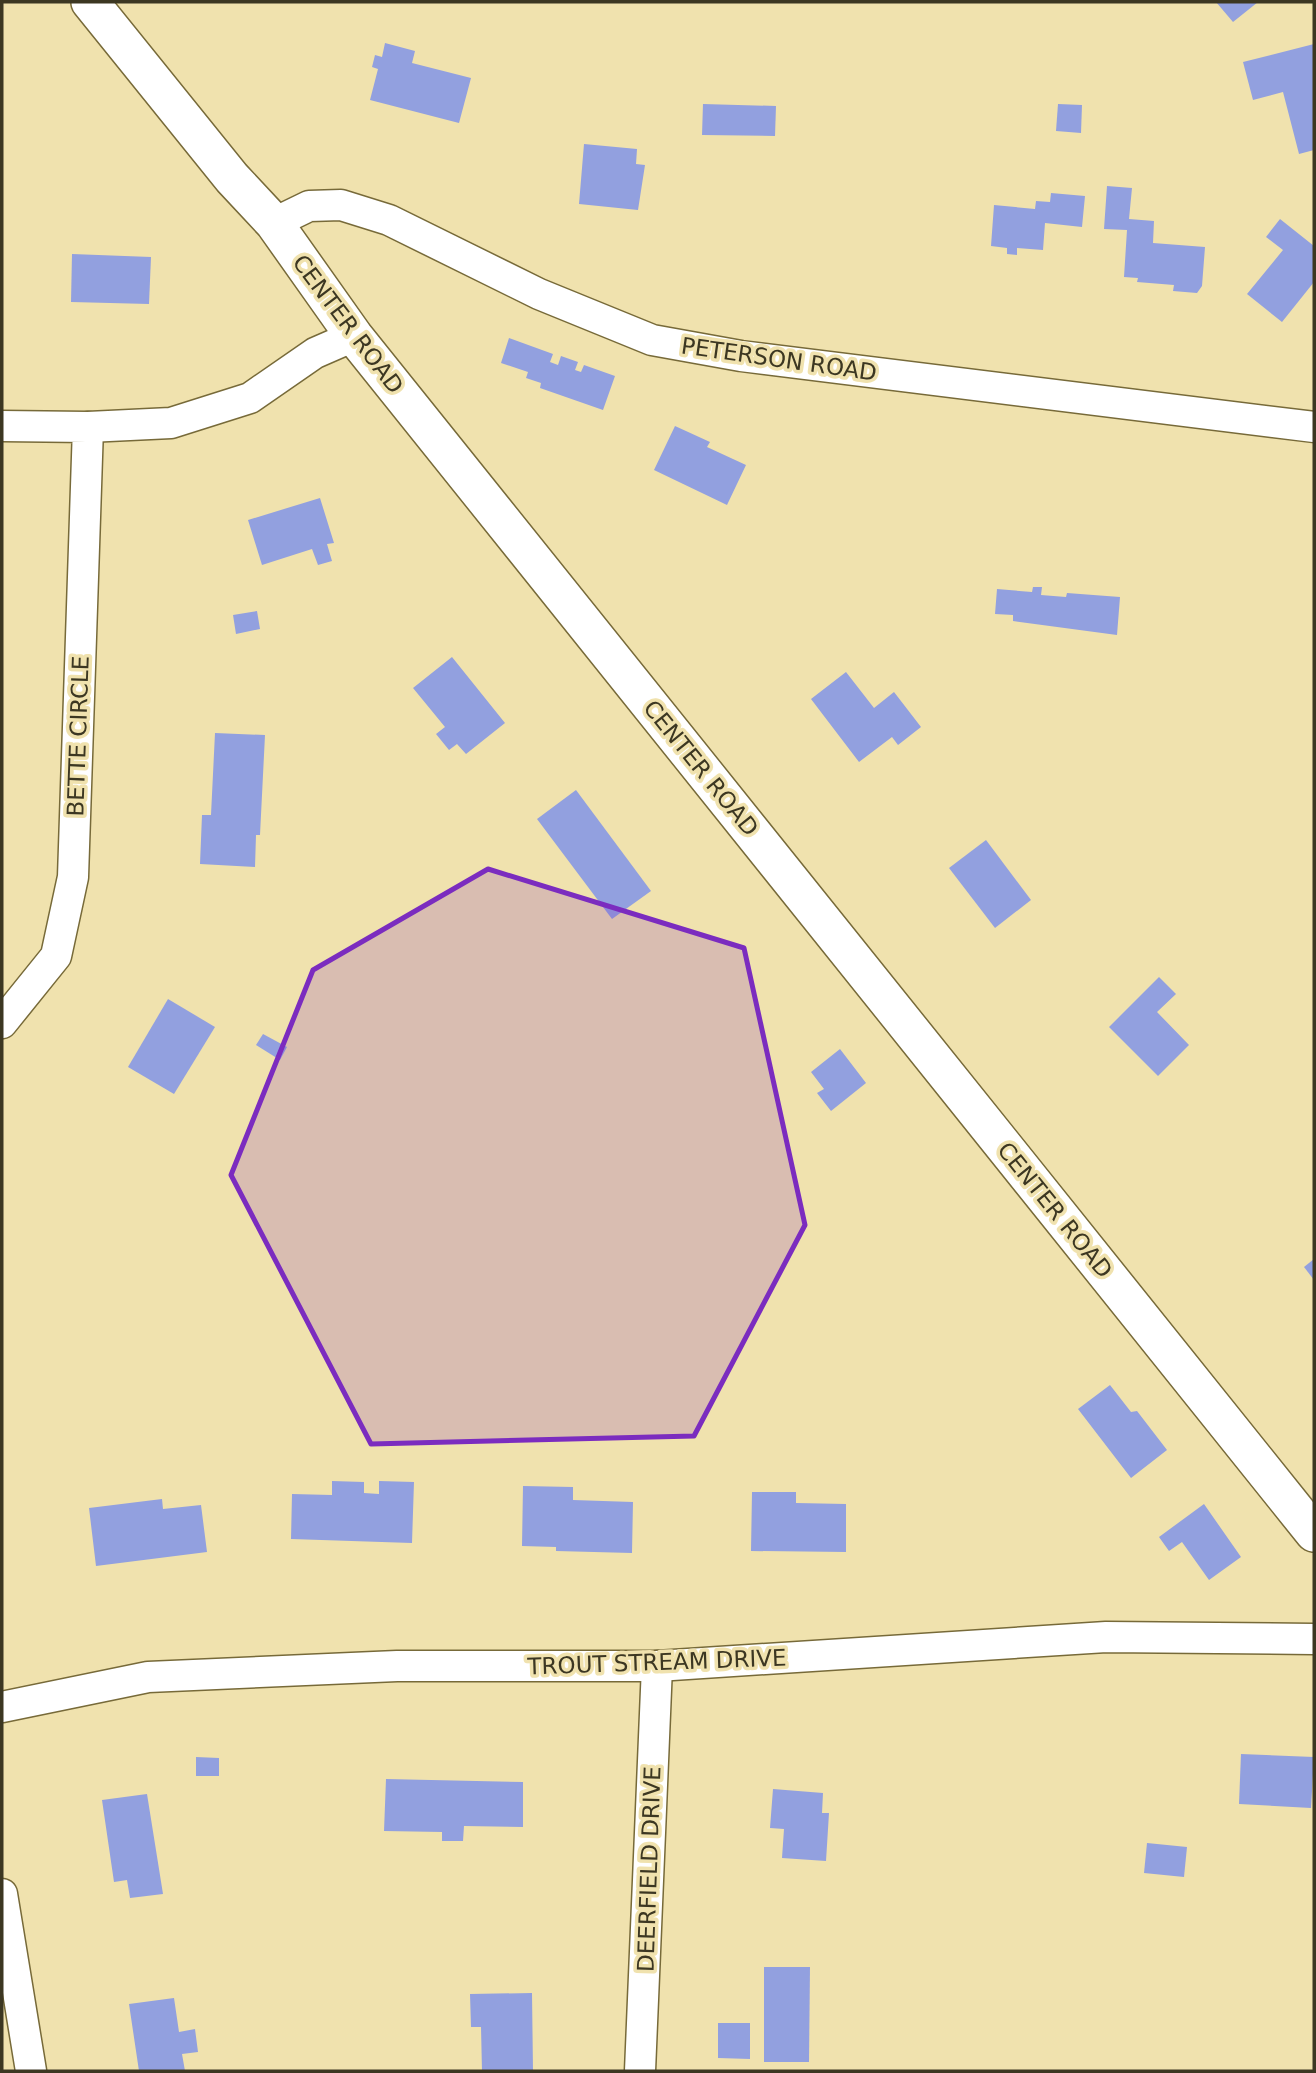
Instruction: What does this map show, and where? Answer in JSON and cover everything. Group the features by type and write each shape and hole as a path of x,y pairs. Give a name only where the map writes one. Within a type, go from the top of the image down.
{"street":[{"name":"CENTER ROAD","path":"90,2 232,178 274,223 354,336 1314,1533"},
{"name":"PETERSON ROAD","path":"274,223 309,206 341,205 389,220 539,294 652,340 741,356 1314,427"},
{"path":"2,426 88,428 170,423 250,398 315,353 354,336"},
{"name":"BETTE CIRCLE","path":"2,1023 56,956 73,877 88,428"},
{"name":"TROUT STREAM DRIVE","path":"2,1707 148,1677 397,1666 657,1666 1106,1637 1314,1639"},
{"name":"DEERFIELD DRIVE","path":"640,2071 657,1666"},
{"path":"2,1894 30,2071"}],"highlighted area":[{"path":"488,869 744,948 805,1225 694,1436 371,1444 231,1175 313,970"}],"building":[{"path":"1216,2 1258,2 1233,22"},
{"path":"385,43 415,51 412,63 471,78 459,123 370,100 378,69 372,67 375,55 382,57"},
{"path":"1314,44 1314,150 1299,154 1283,92 1253,100 1243,62"},
{"path":"703,104 776,106 775,136 702,135"},
{"path":"1058,104 1082,105 1081,133 1056,131"},
{"path":"584,144 637,149 636,164 645,165 638,210 579,204"},
{"path":"1107,186 1132,188 1129,219 1154,221 1153,243 1205,247 1202,286 1197,293 1173,291 1174,285 1137,282 1138,278 1124,277 1127,230 1104,229"},
{"path":"1051,193 1085,196 1082,227 1045,223 1043,250 1017,248 1017,255 1007,254 1007,248 991,246 994,205 1035,209 1036,201 1050,202"},
{"path":"1280,219 1314,246 1314,282 1282,322 1247,294 1283,250 1266,237"},
{"path":"72,254 151,257 149,304 71,302"},
{"path":"509,338 553,354 550,362 558,365 561,356 578,362 575,370 581,372 584,365 615,376 603,410 540,388 541,383 526,378 528,372 501,363"},
{"path":"675,426 710,442 707,447 746,465 727,505 654,470"},
{"path":"320,498 334,543 327,544 332,561 318,565 312,549 262,565 248,520"},
{"path":"1033,587 1042,587 1041,595 1066,597 1067,593 1120,597 1117,635 1013,621 1013,615 995,614 997,589 1032,592"},
{"path":"257,611 260,629 236,634 233,615"},
{"path":"452,657 505,723 466,754 457,744 449,750 436,734 445,727 413,688"},
{"path":"846,672 874,708 894,692 921,727 898,745 892,737 859,762 811,699"},
{"path":"215,733 265,735 260,835 256,835 255,867 200,864 202,815 211,815"},
{"path":"576,790 651,891 612,919 537,819"},
{"path":"986,840 1031,900 995,928 949,868"},
{"path":"1159,977 1176,994 1157,1012 1189,1045 1158,1076 1109,1027"},
{"path":"168,999 215,1027 174,1094 128,1067"},
{"path":"263,1034 287,1047 280,1060 256,1045"},
{"path":"840,1049 866,1083 831,1111 817,1093 824,1089 811,1072"},
{"path":"1314,1259 1314,1280 1304,1267"},
{"path":"1110,1385 1131,1412 1137,1411 1167,1450 1131,1478 1078,1409"},
{"path":"332,1481 364,1482 364,1493 379,1494 379,1481 414,1482 412,1543 291,1539 292,1494 332,1495"},
{"path":"523,1486 573,1487 573,1500 633,1502 632,1553 556,1551 556,1547 522,1546"},
{"path":"752,1492 796,1492 796,1503 846,1504 846,1552 751,1551"},
{"path":"162,1499 163,1509 201,1505 207,1552 96,1566 89,1508"},
{"path":"1204,1504 1241,1557 1209,1580 1182,1542 1169,1551 1159,1537"},
{"path":"1241,1754 1314,1757 1311,1808 1239,1804"},
{"path":"196,1757 219,1758 219,1776 196,1776"},
{"path":"386,1779 523,1782 523,1827 464,1826 463,1841 442,1841 442,1832 384,1831"},
{"path":"773,1789 823,1793 822,1813 829,1813 826,1861 782,1858 784,1829 770,1828"},
{"path":"147,1794 163,1894 130,1898 127,1880 114,1882 102,1800"},
{"path":"1147,1843 1187,1847 1184,1877 1144,1873"},
{"path":"764,1967 810,1967 809,2062 764,2062"},
{"path":"532,1993 533,2071 482,2071 481,2027 471,2027 470,1994"},
{"path":"174,1998 179,2032 195,2029 198,2052 182,2054 185,2071 139,2071 129,2004"},
{"path":"718,2023 750,2023 750,2059 718,2058"}]}
